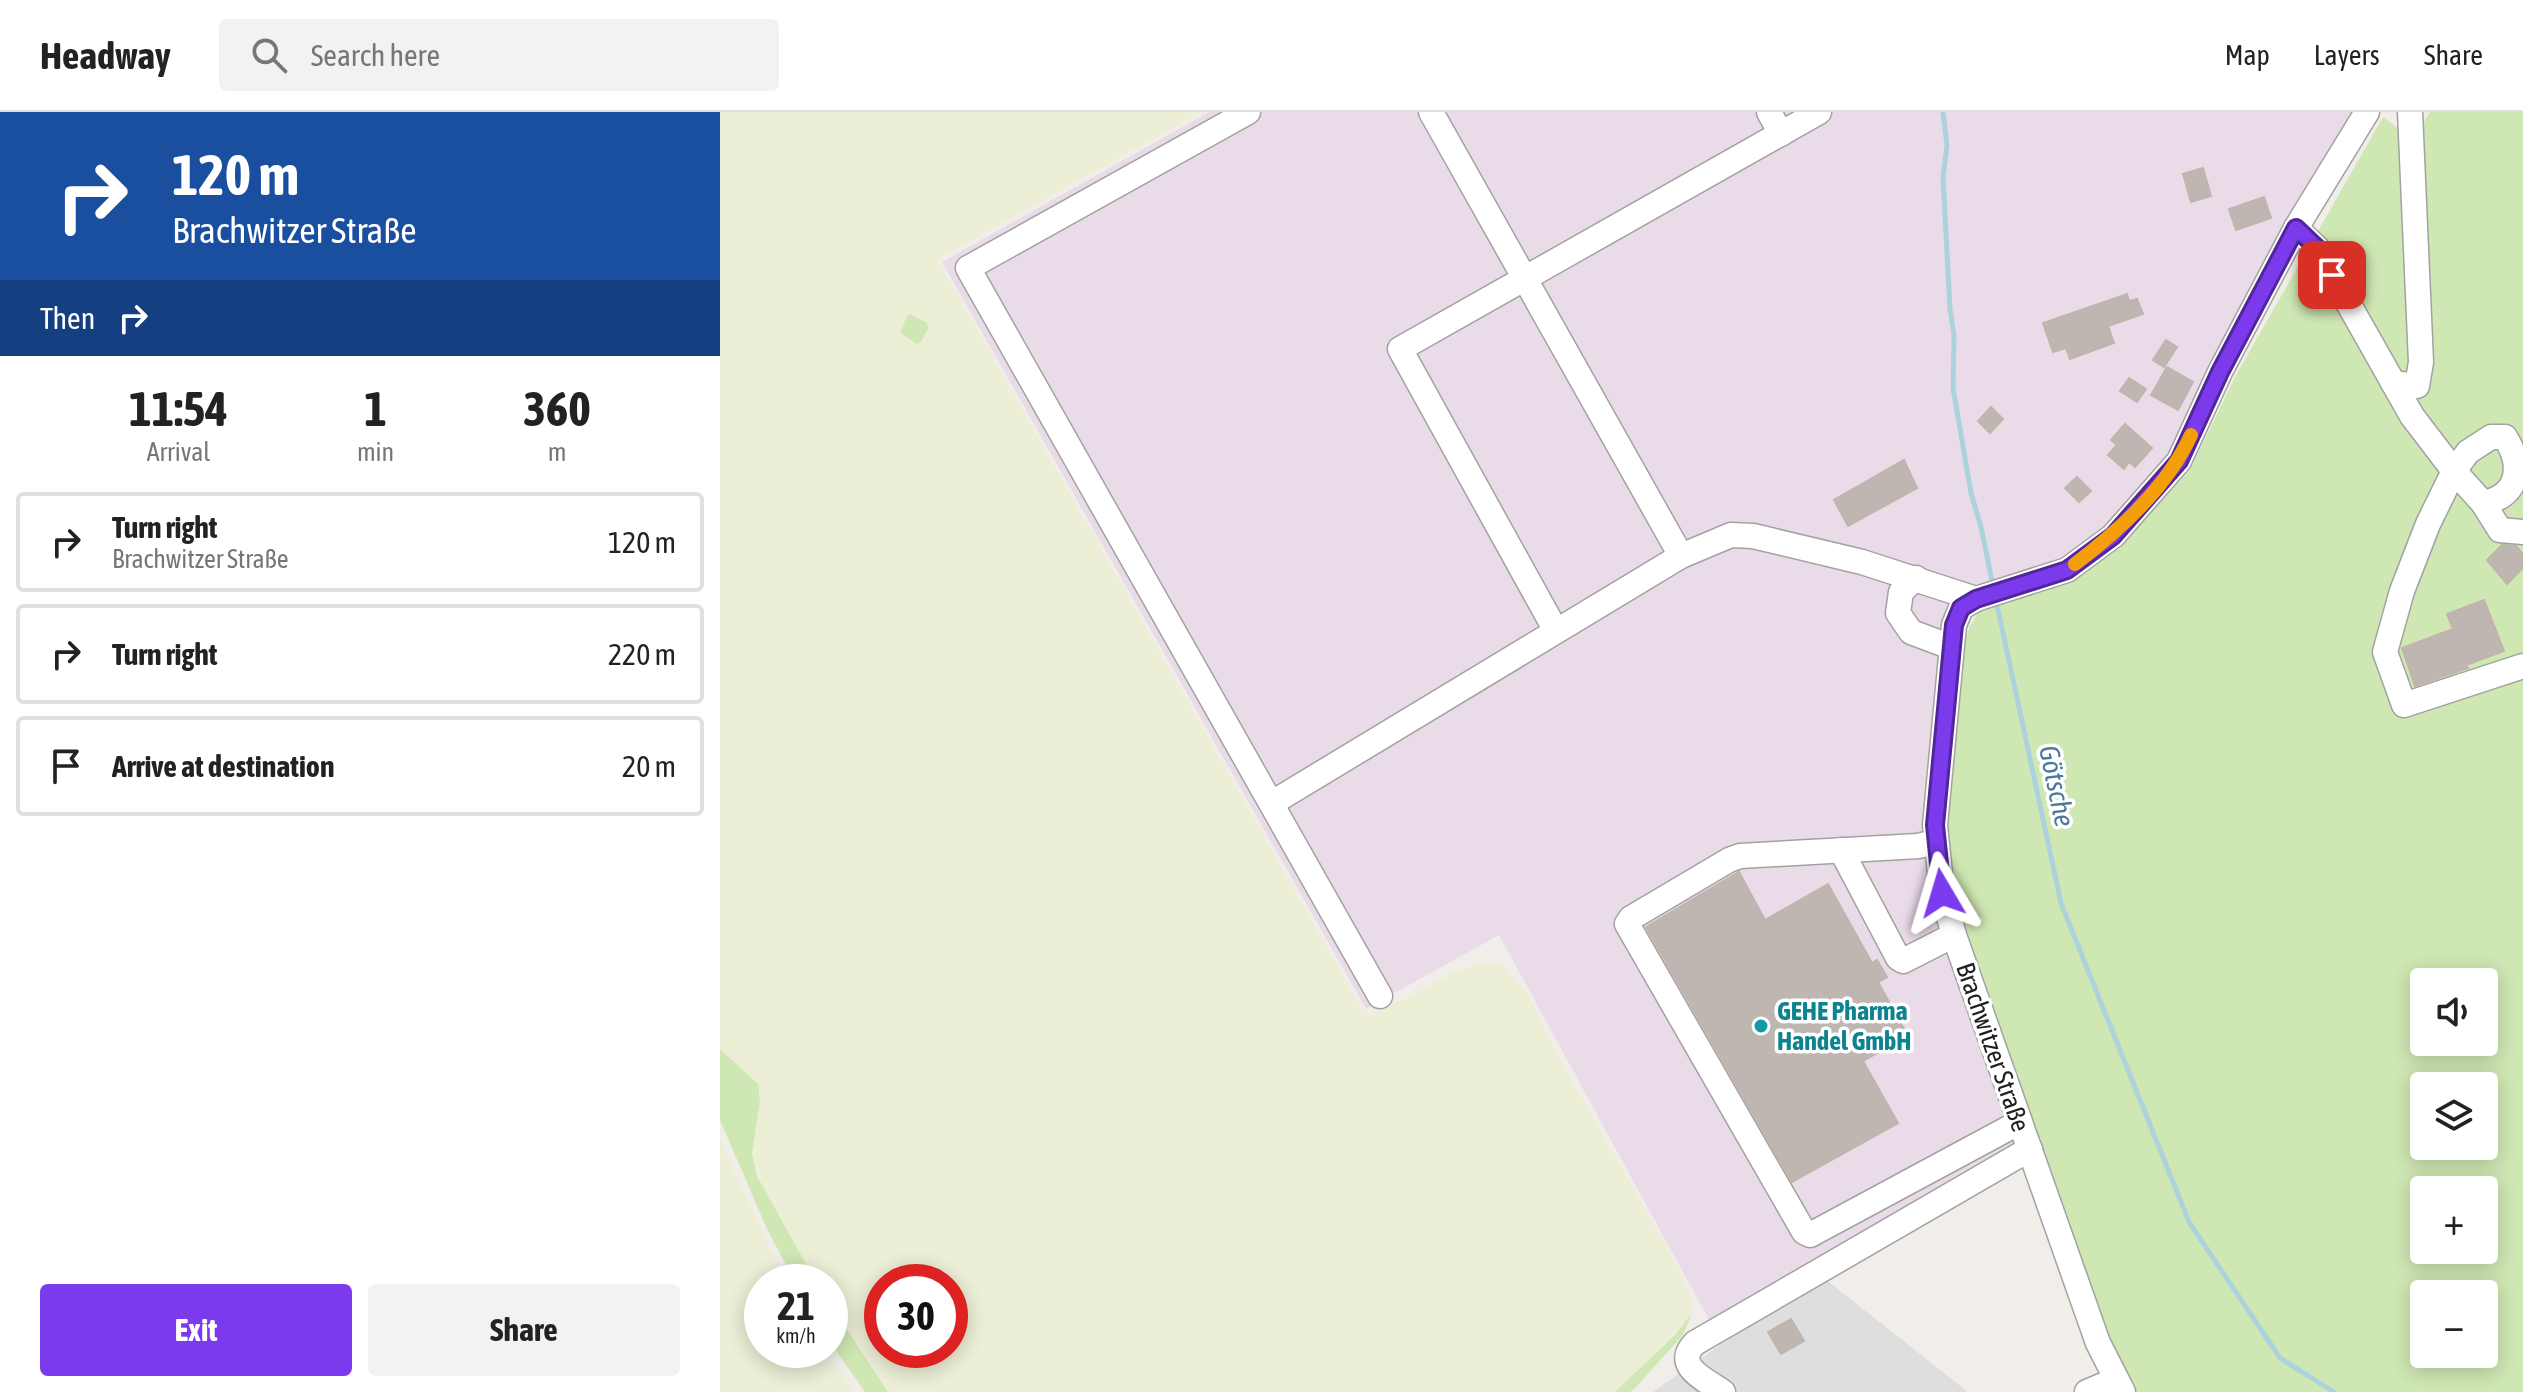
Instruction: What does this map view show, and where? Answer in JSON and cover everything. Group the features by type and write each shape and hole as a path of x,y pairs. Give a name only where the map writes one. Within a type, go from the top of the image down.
{"street":[{"path":"1248,112 968,268 1380,996"},
{"path":"1431,112 1681,556"},
{"path":"1769,112 1781,134"},
{"path":"1556,631 1400,349 1819,112"},
{"path":"1272,803 1681,556 1731,535 1753,536 1916,578 1976,599 2067,570 2113,536 2179,461 2220,372 2296,228 2367,112"},
{"path":"2393,383 2417,386 2421,362 2410,112"},
{"path":"2296,228 2317,248 2412,416 2483,503 2500,530 2523,532"},
{"path":"2483,503 2500,500 2514,486 2520,467 2516,450 2505,437 2491,437 2468,452 2454,471 2428,524 2402,591 2385,652 2404,705 2523,666"},
{"path":"1916,578 1901,592 1898,613 1911,632 1951,647"},
{"name":"Brachwitzer Straße","path":"1976,599 1961,608 1954,625 1951,647 1935,842 1942,893 1954,935 2098,1343 2119,1386 2087,1392"},
{"path":"1935,842 1918,846 1740,856 1631,918 1627,924 1804,1232 1810,1235 2020,1122"},
{"path":"1841,850 1898,958 1903,961 1954,935"},
{"name":"Brachwitzer Straße","path":"1723,1392 1689,1367 1687,1353 1695,1343 2030,1149"}],"shaded area":[{"path":"1209,112 2367,112 2179,461 2067,570 1976,599 1954,625 1926,883 2015,1133 2017,1152 1713,1327 1499,935 1366,1009 942,262"},
{"path":"1820,1275 1968,1392 1653,1392"}],"green space":[{"path":"720,112 1201,112 938,261 1364,1013 1372,1015 1479,963 1505,967 1529,996 1553,1047 1681,1273 1692,1300 1689,1320 1615,1392 888,1392 872,1368 968,1368 968,1264 864,1264 864,1356 848,1331 848,1264 806,1264 764,1192 752,1153 760,1092 758,1084 720,1049"},
{"path":"2430,112 2523,112 2523,1392 2107,1392 2124,1383 1956,900 1948,822 1964,642 1978,613 2070,577 2112,554 2190,470 2235,377 2383,117 2413,139"},
{"path":"910,314 927,323 928,328 917,344 900,333"},
{"path":"720,1049 758,1084 760,1101 752,1153 757,1176 806,1264 785,1264 720,1120"},
{"path":"720,1141 778,1264 744,1264 744,1368 837,1368 853,1392 720,1392"},
{"path":"1692,1313 1683,1335 1635,1388 1630,1392 1615,1392 1675,1335"},
{"path":"848,1331 864,1356 864,1368 872,1368 888,1392 865,1392 848,1368"}],"building":[{"path":"2203,168 2211,196 2191,202 2183,174"},
{"path":"2264,197 2271,218 2236,230 2229,209"},
{"path":"2127,294 2129,301 2137,299 2143,314 2108,326 2114,343 2070,359 2066,348 2053,352 2043,323"},
{"path":"2166,340 2177,347 2164,367 2153,360"},
{"path":"2167,367 2193,382 2178,410 2151,395"},
{"path":"2129,378 2146,389 2137,402 2120,391"},
{"path":"1991,407 2003,419 1990,433 1978,421"},
{"path":"2125,424 2152,448 2135,467 2129,462 2124,469 2108,455 2117,445 2111,440"},
{"path":"1904,460 1917,488 1848,526 1834,500"},
{"path":"2077,477 2091,491 2079,502 2065,488"},
{"path":"2502,545 2516,546 2523,554 2523,568 2507,584 2487,560"},
{"path":"2484,600 2504,651 2466,665 2468,668 2415,686 2402,648 2453,629 2447,614"},
{"name":"GEHE Pharma Handel GmbH","path":"1739,872 1765,920 1828,884 1872,963 1877,960 1887,977 1878,982 1908,1036 1863,1061 1898,1123 1792,1182 1646,927"},
{"path":"1791,1319 1804,1341 1781,1354 1768,1332"}],"waterway":[{"name":"Götsche","path":"1943,112 1947,146 1943,177 1954,336 1953,388 1971,493 1993,586"},
{"name":"Götsche","path":"1996,600 2061,903 2189,1222 2280,1358 2334,1392"}],"slow traffic":[{"path":"2075,564 2113,536 2179,461 2191,435"}],"place":[{"name":"GEHE Pharma Handel GmbH","path":"1761,1026"}],"route":[{"path":"1942,893 1935,825 1954,625 1961,608 1976,599 2067,570 2113,536 2179,461 2220,372 2296,228 2317,248 2332,275"}]}
